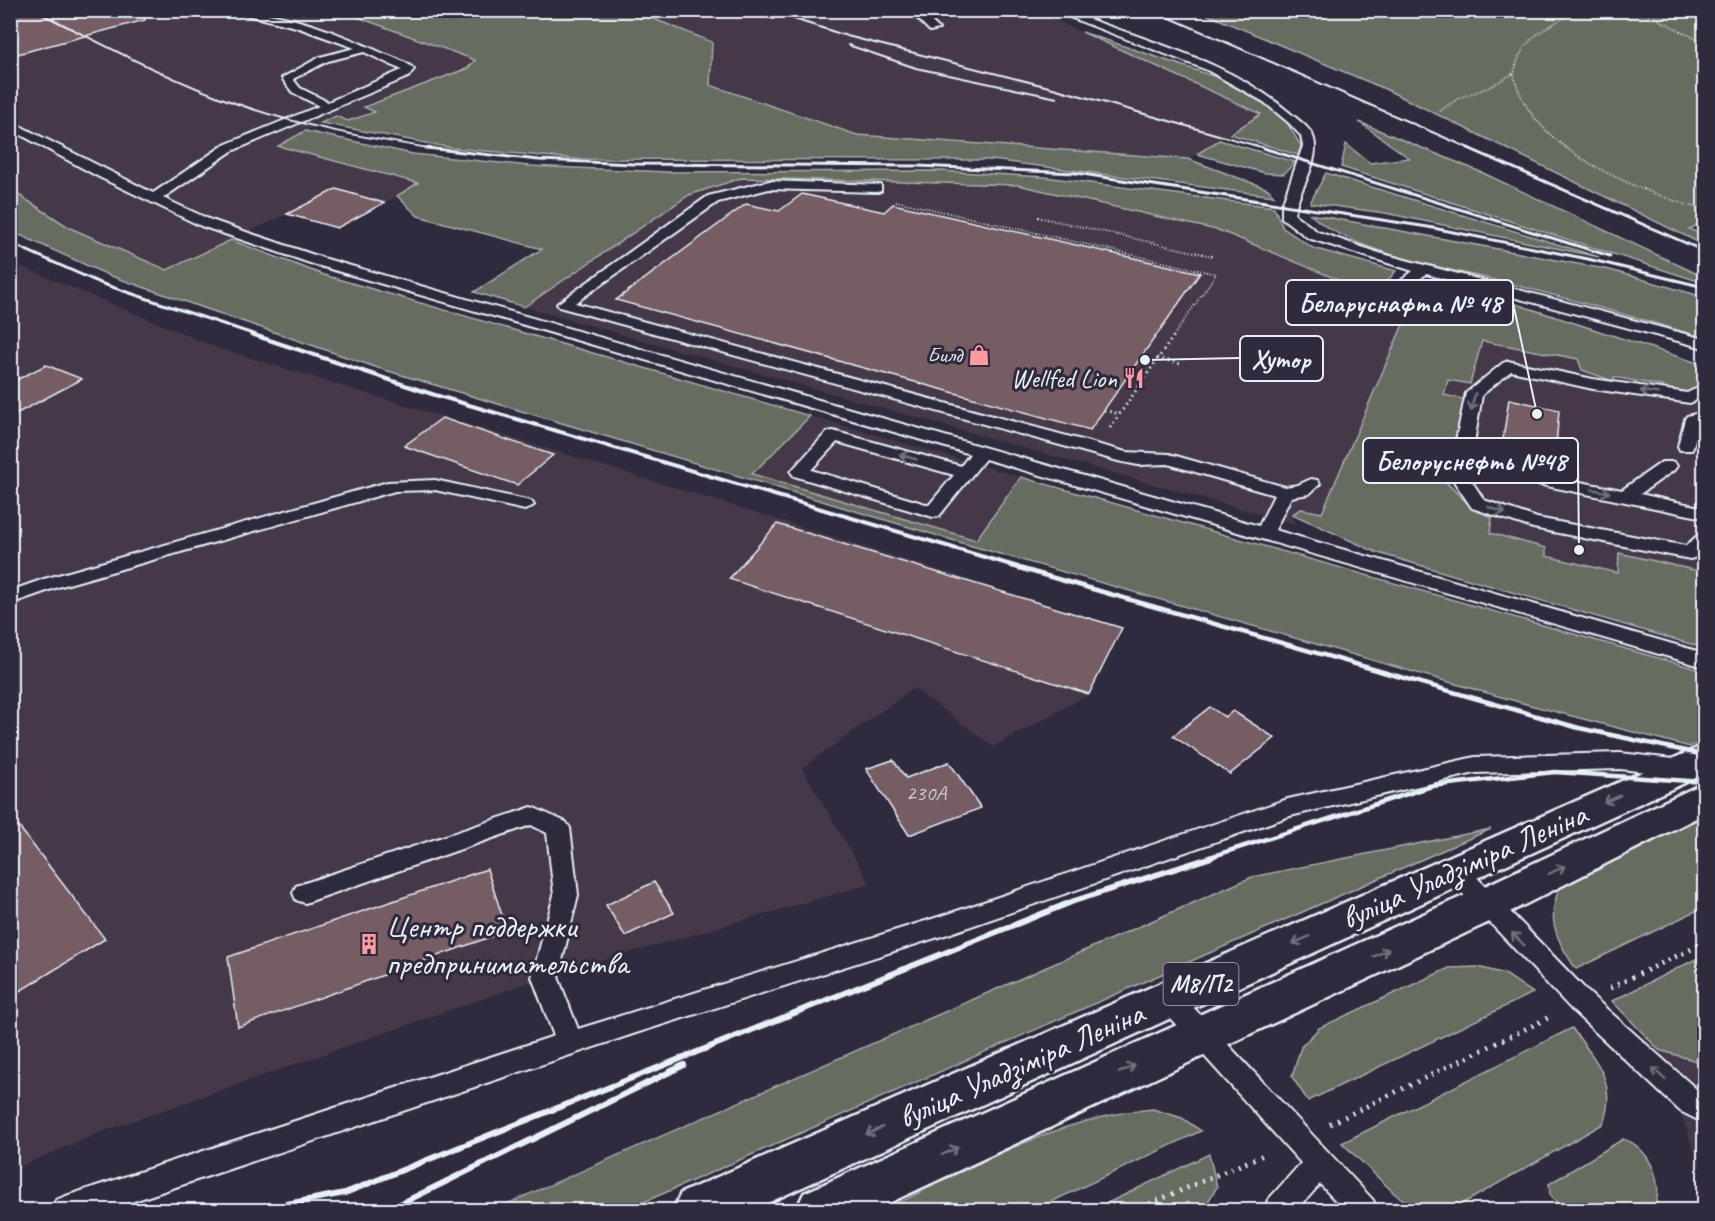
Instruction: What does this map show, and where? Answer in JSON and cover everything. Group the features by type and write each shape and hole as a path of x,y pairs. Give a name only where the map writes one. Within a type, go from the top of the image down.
{"main road":[{"name":"вуліца Уладзіміра Леніна","path":"698,1210 1455,870 1697,775"},
{"name":"вуліца Уладзіміра Леніна","path":"821,1210 1485,905 1697,775"}],"lane":[{"path":"154,198 228,148 404,75 409,69 324,30 256,13 231,10"},
{"path":"914,10 934,29"},
{"path":"1056,10 1234,77 1278,105 1308,136 1310,153 1288,199 1287,215 1313,235 1374,256 1704,344"},
{"path":"327,106 296,90 287,78 324,59 365,49"},
{"path":"10,124 206,223 318,261 1704,660"},
{"path":"535,323 710,200 770,185 878,188"},
{"path":"1369,300 1398,290 1423,269"},
{"path":"564,304 1124,457 1138,460 1169,459 1284,492 1303,490 1311,484"},
{"path":"1704,390 1690,398 1593,384 1508,366 1474,393 1458,474 1478,504 1533,523 1690,553 1704,539"},
{"path":"1686,446 1693,419 1704,417"},
{"path":"964,472 833,436 800,472 933,512 982,451"},
{"path":"1464,451 1512,474 1704,513"},
{"path":"1625,496 1668,466"},
{"path":"10,598 51,583 394,486 435,485 525,505"},
{"path":"1265,532 1284,492"},
{"path":"66,1210 570,1043 948,924 1288,807 1475,765 1620,761 1697,775"},
{"path":"305,893 532,816 558,828 566,895 545,977 570,1043"},
{"path":"1455,870 1485,905 1581,1002 1700,1102"},
{"path":"1169,999 1299,1139 1319,1164 1364,1210"},
{"path":"1278,1210 1319,1164"}],"path":[{"path":"1440,111 1459,98 1490,87 1514,73 1527,43 1538,32 1580,10"},
{"path":"1640,10 1704,43"},
{"path":"1514,73 1519,93 1546,128 1582,159 1633,184 1704,210"},
{"path":"835,187 1216,274 1110,426 1111,433"},
{"path":"1038,217 1212,256"},
{"path":"1201,270 1204,266"},
{"path":"1157,358 1181,364"},
{"path":"1104,410 1119,414"},
{"path":"1135,1210 1299,1139 1704,943"}],"shaded area":[{"path":"10,11 341,11 475,60 468,68 365,107 376,111 348,121 336,116 279,145 419,184 337,228 287,214 167,270 70,228 11,190"},
{"path":"634,11 1035,11 1262,114 1188,159 857,135 710,84 711,42"},
{"path":"741,178 1018,185 1221,231 1365,291 1404,322 1322,513 1293,514 1294,524 524,307 689,195"},
{"path":"10,262 218,348 767,516 1122,628 1089,694 993,747 914,688 802,768 870,884 545,977 104,1131 11,1170"},
{"path":"1482,341 1578,359 1613,377 1662,386 1666,391 1689,394 1704,403 1704,569 1694,570 1619,554 1618,573 1546,556 1546,548 1490,533 1492,518 1469,505 1447,483 1467,400 1444,395 1448,380 1470,384"},
{"path":"810,416 1021,477 977,540 752,474"},
{"path":"1659,1050 1704,1063 1704,1180"}],"green space":[{"path":"341,11 634,11 712,42 710,85 857,135 1188,159 1268,189 1274,196 992,160 576,159 452,148 321,123 336,116 348,121 375,112 364,107 468,68 475,60"},
{"path":"1199,11 1704,11 1704,222 1689,229 1704,235 1704,245 1385,89"},
{"path":"1082,32 1219,78 1282,114 1301,146 1298,155 1230,134 1261,114"},
{"path":"1359,122 1483,173 1704,277 1704,283 1341,167 1346,144 1370,163 1409,158"},
{"path":"305,131 413,154 529,166 667,172 941,171 1045,177 1274,207 1283,228 1313,248 1396,271 1383,286 1365,291 1221,231 1018,185 741,178 689,195 524,307 474,292 542,249 418,216 397,196 418,183 278,146"},
{"path":"1219,140 1295,162 1284,174 1265,173 1197,154"},
{"path":"1326,173 1599,257 1385,213 1310,203"},
{"path":"11,190 70,228 167,270 231,240 324,275 810,416 752,474 976,540 1021,477 1704,671 1704,739 1690,747 1526,704 972,546 378,368 108,275 11,231"},
{"path":"1310,214 1610,270 1704,297 1704,338 1584,303 1376,250 1328,228"},
{"path":"1445,281 1704,365 1704,389 1689,394 1666,391 1662,386 1614,377 1613,381 1582,370 1578,359 1482,341 1470,384 1448,380 1444,395 1467,400 1447,483 1469,505 1492,518 1490,533 1546,548 1546,556 1618,573 1619,553 1694,570 1704,569 1704,648 1378,553 1292,514 1301,509 1322,513 1404,322 1391,310 1426,283"},
{"path":"1704,809 1704,907 1576,969 1556,933 1553,910 1561,886 1569,873"},
{"path":"1491,829 626,1210 493,1210 1252,877"},
{"path":"1704,955 1703,1063 1659,1050 1612,1001"},
{"path":"1478,967 1505,974 1533,993 1308,1101 1292,1077 1301,1047 1319,1028 1449,968"},
{"path":"1572,1028 1596,1062 1606,1084 1608,1096 1603,1124 1462,1204 1418,1210 1395,1194 1342,1143"},
{"path":"1153,1109 1182,1118 1201,1131 1034,1210 884,1210 981,1162 1047,1134 1082,1122"},
{"path":"1623,1139 1633,1143 1641,1150 1653,1169 1658,1190 1653,1210 1563,1210 1550,1195 1549,1184"},
{"path":"1209,1154 1217,1187 1203,1210 1099,1210 1105,1204"}],"building":[{"path":"10,10 144,10 145,20 10,56"},
{"path":"336,189 384,203 337,228 287,214"},
{"name":"Билд","path":"802,194 884,212 893,204 1200,273 1090,430 616,300 746,204 779,211"},
{"path":"46,365 82,379 10,417 10,383"},
{"path":"1509,399 1559,410 1555,457 1502,446"},
{"path":"442,418 553,455 517,485 404,446"},
{"path":"777,524 1122,628 1089,694 729,579"},
{"path":"1210,707 1225,717 1233,711 1275,738 1230,774 1173,736"},
{"path":"893,760 906,778 949,762 981,808 909,835 866,769"},
{"path":"10,815 105,939 10,997"},
{"name":"Центр поддержки предпринимательства","path":"487,869 507,931 238,1027 228,957"},
{"path":"654,882 674,913 625,936 606,905"}],"railway":[{"path":"34,10 156,70 232,102 307,125 434,149"},
{"path":"748,10 774,19"},
{"path":"766,10 847,36 1053,88 1268,149"},
{"path":"1152,10 1471,149"},
{"path":"848,45 916,68 1057,98"},
{"path":"426,148 434,149"},
{"path":"1263,148 1610,256"},
{"path":"1468,148 1704,251"},
{"path":"434,149 539,160 634,164 918,166 1076,173 1428,227 1588,259 1704,287"},
{"path":"10,243 100,283 256,335"},
{"path":"251,334 435,395 1018,567"},
{"path":"1012,566 1579,728 1704,755"},
{"path":"1207,858 1432,786 1555,772 1704,782"},
{"path":"255,1210 345,1193 1074,901 1212,857"},
{"path":"388,1210 684,1065"}],"place":[{"name":"Билд","path":"979,355"},
{"name":"Хутор","path":"1145,360"},
{"name":"Wellfed Lion","path":"1134,378"},
{"name":"Беларуснафта № 48","path":"1537,414"},
{"name":"Белоруснефть №48","path":"1579,550"},
{"name":"Центр поддержки предпринимательства","path":"369,944"}]}
